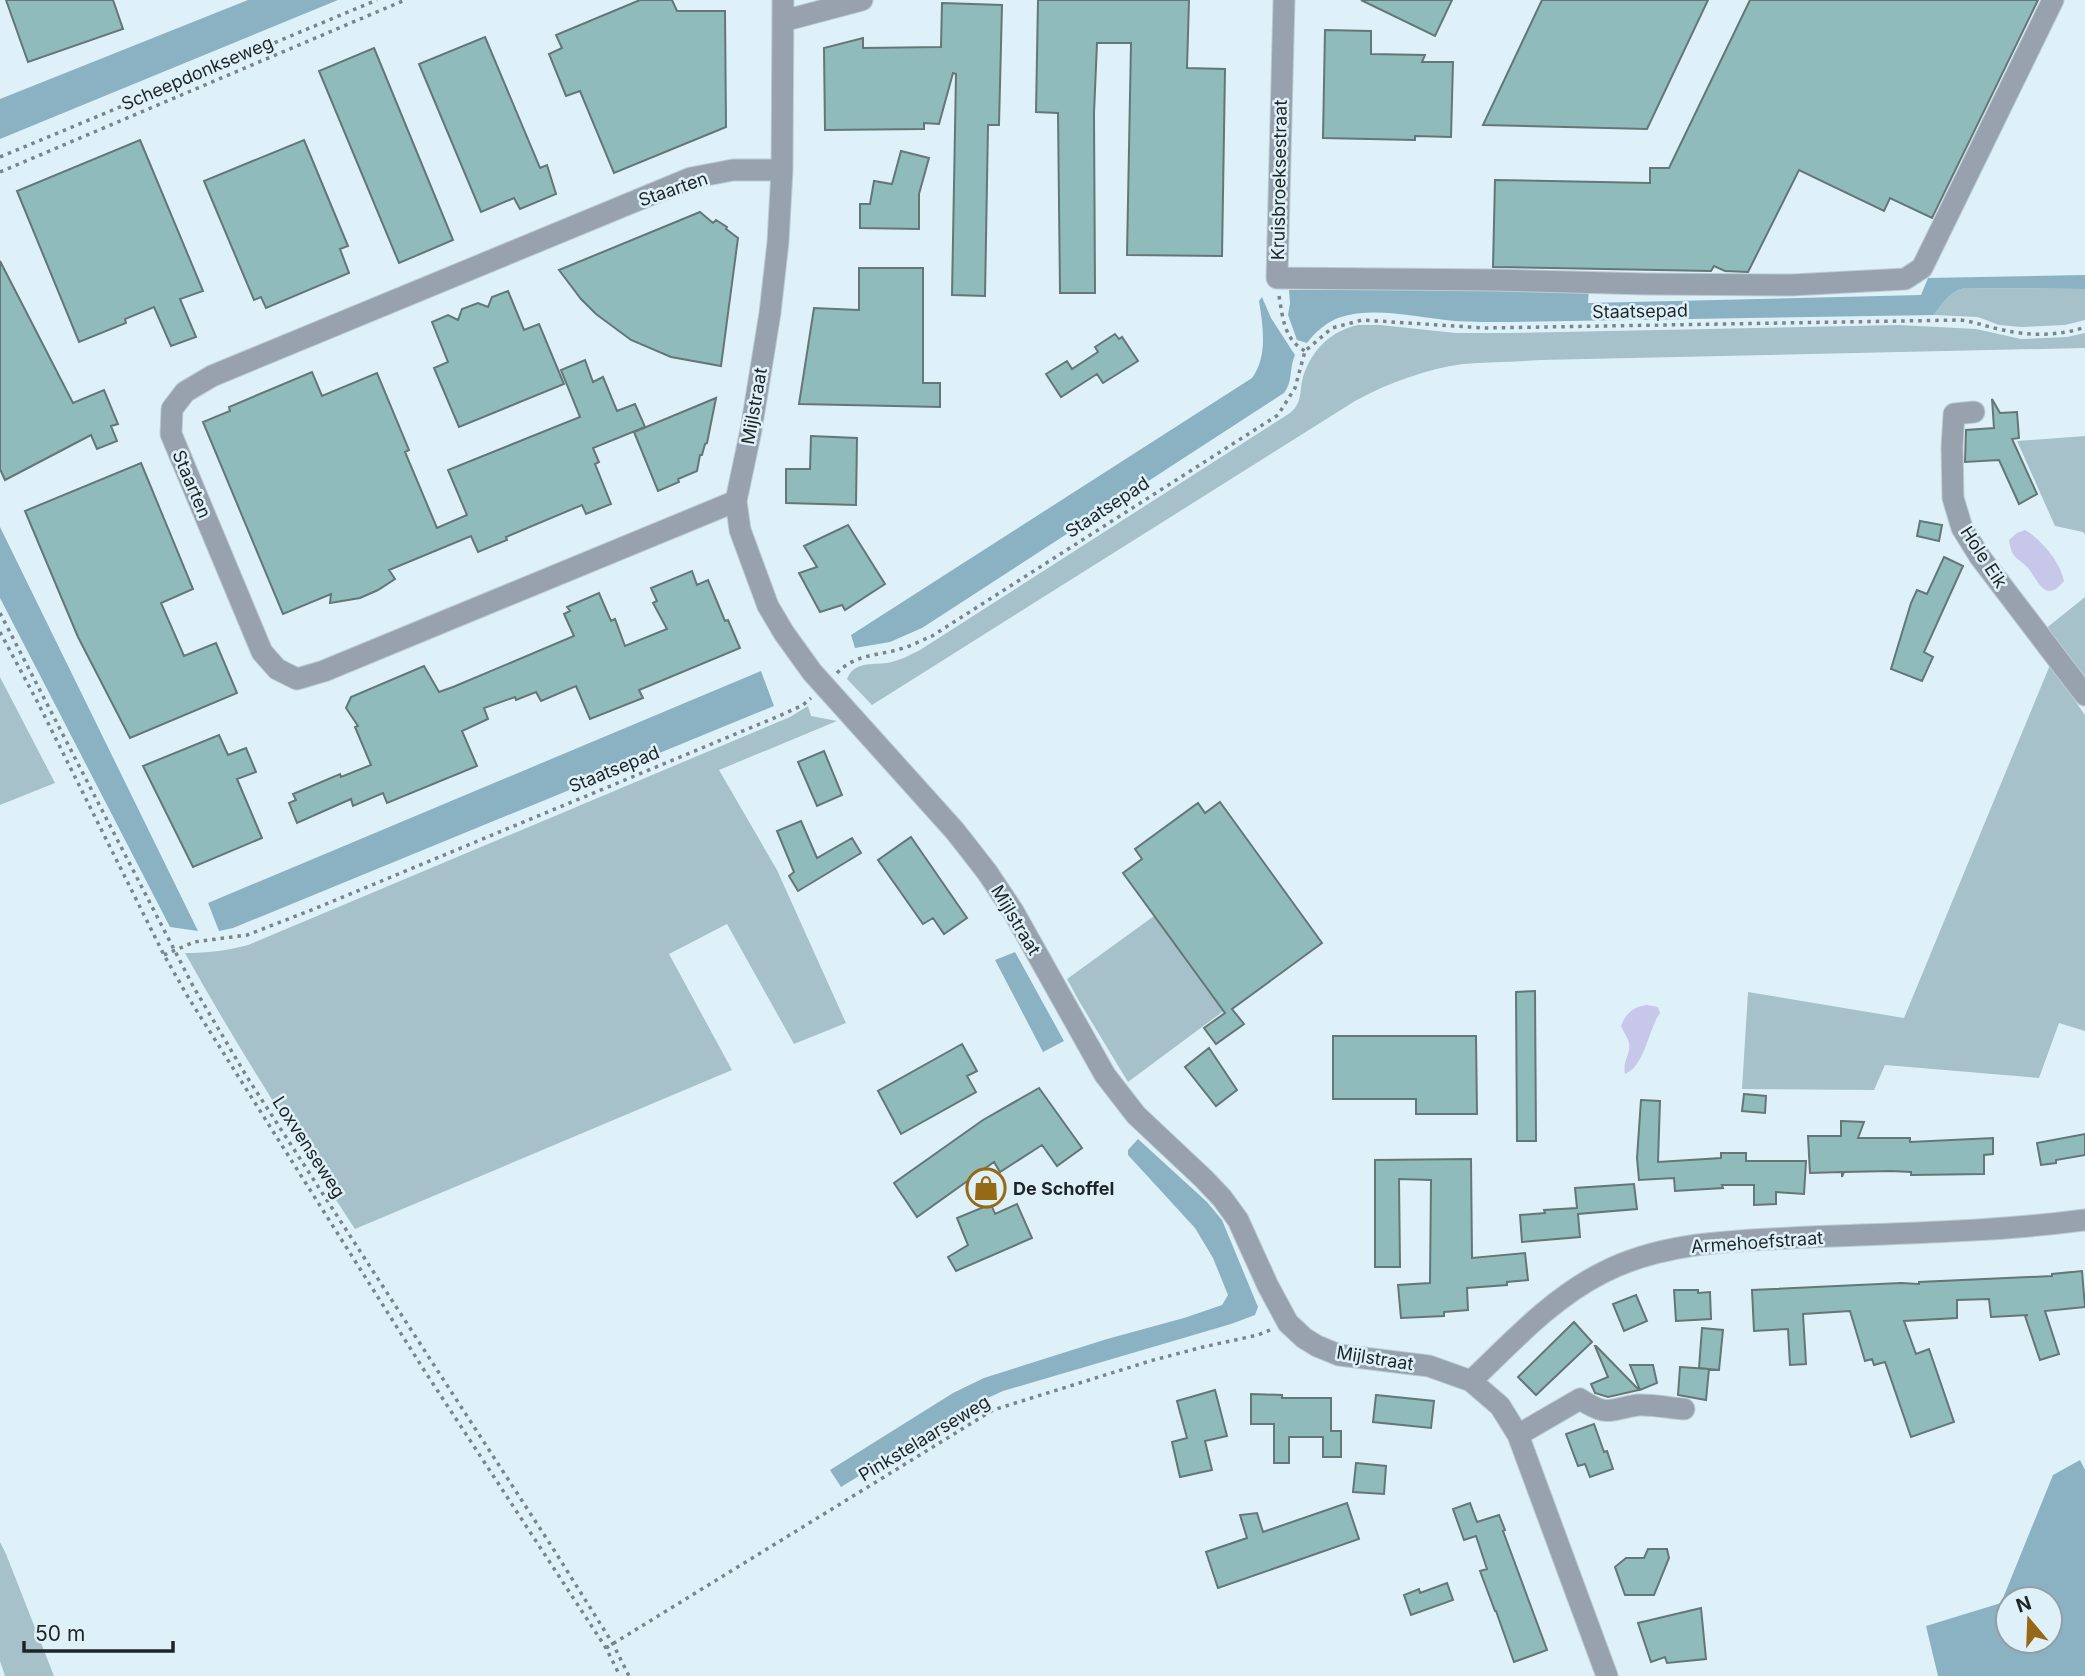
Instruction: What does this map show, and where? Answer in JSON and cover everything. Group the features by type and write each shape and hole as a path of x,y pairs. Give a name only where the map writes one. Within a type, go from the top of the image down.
{"street":[{"path":"783,10 862,0"},
{"name":"Kruisbroeksestraat","path":"1277,278 1283,0"},
{"path":"1277,278 1740,285 1905,279 1922,268 2053,0"},
{"name":"Mijlstraat","path":"783,10 782,170 778,242 770,313 751,430 736,501 740,530 768,606 784,634 812,672 955,831 987,872 1013,911 1105,1075 1136,1115 1204,1179 1238,1220 1288,1323 1317,1346 1339,1354 1429,1366 1471,1381 1500,1406 1518,1434 1607,1676"},
{"name":"Staarten","path":"736,501 324,671 297,679 277,669 262,652 172,434 172,409 185,391 212,376 691,178 733,170 782,170"},
{"name":"Hole Eik","path":"1974,412 1954,414 1953,498 1962,528 1980,557 2085,695"},
{"name":"Armehoefstraat","path":"1471,1381 1535,1319 1570,1292 1602,1272 1664,1251 1715,1242 2008,1229 2085,1221"},
{"path":"1518,1434 1580,1399 1597,1410 1613,1412 1640,1405 1684,1409"}],"path":[{"name":"Scheepdonkseweg","path":"0,158 377,0"},
{"name":"Scheepdonkseweg","path":"0,172 405,0"},
{"name":"Kruisbroeksestraat","path":"1277,278 1284,325 1290,339 1305,351"},
{"name":"Staatsepad","path":"164,955 203,940 247,935 314,909 779,716 803,705 844,666 858,658 901,649 932,636 1278,415 1295,388 1305,351 1332,328 1362,320 1485,328 1960,320 2029,334 2073,331 2085,327"},
{"name":"Loxvenseweg","path":"0,613 173,951 247,1077 612,1644 629,1676"},
{"name":"Loxvenseweg","path":"0,632 188,998 424,1370 606,1648 620,1676"},
{"name":"Pinkstelaarseweg","path":"606,1648 993,1410 1150,1361 1258,1335 1288,1323"}],"shaded area":[{"path":"248,0 338,0 0,139 0,99"},
{"path":"2085,275 2085,289 1964,288 1950,295 1934,315 1496,322 1368,313 1331,321 1307,343 1297,340 1288,315 1289,290 1589,288 1588,303 1921,295 1928,278"},
{"path":"1964,288 2085,289 2085,320 2065,325 2022,327 1999,325 1978,317 1934,315 1950,295"},
{"path":"1262,297 1271,318 1295,355 1289,384 1284,393 922,628 890,642 855,648 851,635 1252,378 1262,351 1263,331 1259,301"},
{"path":"1358,325 1456,333 1509,333 1899,325 1976,329 2021,339 2067,337 2085,333 2085,348 1540,360 1463,364 1435,369 1381,388 1355,401 872,705 847,679 854,669 859,667 891,662 920,650 1290,413 1299,401 1303,377 1317,350 1339,332"},
{"path":"2085,436 2085,535 2083,532 2055,526 2017,441"},
{"path":"0,527 198,931 170,927 0,598"},
{"path":"2025,530 2044,545 2062,574 2064,581 2051,591 2042,587 2013,554 2009,540"},
{"path":"2085,597 2085,687 2044,630"},
{"path":"2050,665 2085,715 2085,1031 2059,1023 2039,1078 1885,1065 1874,1090 1742,1089 1748,992 1904,1018"},
{"path":"761,671 774,706 233,928 219,931 208,903"},
{"path":"0,677 55,783 0,805"},
{"path":"808,706 811,716 837,721 719,770 777,870 846,1023 794,1044 727,924 669,954 732,1070 355,1229 268,1093 185,953 248,945 790,717"},
{"path":"1172,903 1241,998 1128,1082 1067,979"},
{"path":"1015,952 1064,1041 1043,1052 995,960"},
{"path":"1647,1005 1658,1007 1660,1013 1642,1056 1632,1070 1625,1074 1629,1043 1621,1026 1631,1011"},
{"path":"1138,1139 1207,1202 1222,1220 1258,1307 1255,1315 1003,1391 981,1401 841,1487 830,1470 953,1393 984,1378 1222,1305 1228,1295 1213,1258 1195,1228 1128,1155 1128,1150"},
{"path":"2080,1460 2085,1470 2085,1676 1938,1676 1926,1626 1994,1605 1994,1655 2064,1655 2064,1585 2008,1585 2053,1475"},
{"path":"0,1542 54,1676 5,1676 0,1661"}],"building":[{"path":"6,0 113,0 123,29 28,62"},
{"path":"640,0 672,0 677,11 725,11 726,127 614,173 580,91 566,96 549,54 562,48 556,35"},
{"path":"1038,0 1189,0 1187,68 1225,69 1222,256 1127,255 1131,43 1097,43 1094,113 1095,293 1060,293 1058,113 1036,112"},
{"path":"1361,0 1452,0 1435,36"},
{"path":"1542,0 1708,0 1647,129 1483,125"},
{"path":"1750,0 2038,0 1932,218 1890,198 1884,211 1799,170 1748,272 1725,271 1714,266 1711,271 1493,267 1495,180 1650,183 1650,168 1669,168"},
{"path":"942,3 1002,5 999,125 988,125 985,296 952,295 956,74 953,73 939,124 924,123 924,129 825,130 824,48 863,38 863,48 941,47"},
{"path":"1325,30 1371,31 1371,54 1425,55 1422,62 1453,62 1451,137 1415,136 1415,140 1323,138"},
{"path":"485,37 540,168 547,165 556,194 520,209 514,198 481,212 419,64"},
{"path":"374,48 453,240 399,263 319,71"},
{"path":"140,140 203,291 180,299 196,337 171,346 154,307 125,319 126,323 79,342 17,191"},
{"path":"304,140 348,246 340,249 349,273 266,308 261,297 254,300 204,181"},
{"path":"901,151 929,158 919,194 919,229 860,228 860,204 870,204 874,181 892,184"},
{"path":"700,212 713,223 716,220 727,227 726,229 738,238 721,366 671,357 631,340 596,314 559,270"},
{"path":"0,261 73,403 104,390 118,424 111,426 117,441 97,449 91,435 5,480 0,469"},
{"path":"859,268 923,268 923,383 940,383 940,407 799,404 814,308 859,310"},
{"path":"508,291 524,330 539,324 564,384 459,427 434,368 448,362 432,322 448,315 458,320 462,309 478,303 488,307 492,297"},
{"path":"1115,334 1119,339 1122,337 1138,361 1103,383 1097,374 1061,397 1046,374 1067,361 1072,369 1098,352 1095,347"},
{"path":"585,360 593,382 603,377 617,411 635,404 645,427 593,448 599,462 595,464 611,504 586,514 582,505 506,537 507,540 478,552 471,536 389,570 395,579 360,598 330,603 331,594 283,614 203,422 230,411 229,407 312,372 322,396 377,373 409,450 405,452 437,528 467,515 448,470 580,417 561,370"},
{"path":"716,398 707,443 700,455 697,471 658,491 634,432"},
{"path":"1992,399 2000,413 2017,412 2019,438 2012,439 2037,494 2019,504 1999,460 1965,462 1966,430 1994,428"},
{"path":"811,436 857,438 856,505 786,503 786,469 810,469"},
{"path":"141,463 193,589 161,603 184,656 216,643 237,693 130,738 78,637 25,511"},
{"path":"1920,521 1942,525 1939,541 1917,536"},
{"path":"848,525 885,584 845,610 842,605 820,612 799,573 817,567 804,546"},
{"path":"1944,557 1963,566 1924,652 1933,657 1922,681 1891,669 1917,590 1927,594"},
{"path":"692,571 697,585 708,580 740,648 639,690 643,698 590,719 576,686 541,701 536,692 484,708 488,719 462,731 477,766 387,803 383,793 353,806 351,799 297,823 289,803 296,800 293,794 340,774 341,777 371,765 355,727 358,726 346,708 351,697 424,666 439,692 453,687 574,636 564,614 570,611 567,607 599,593 611,621 615,619 625,646 667,629 653,603 657,601 651,588"},
{"path":"219,735 228,755 246,748 256,772 237,779 262,838 193,867 143,766"},
{"path":"824,751 842,795 817,806 798,762"},
{"path":"1220,802 1322,943 1232,1009 1244,1024 1216,1044 1204,1028 1225,1013 1123,873 1142,859 1135,849 1198,803 1205,813"},
{"path":"801,821 817,858 852,838 861,853 798,891 789,876 794,872 777,831"},
{"path":"911,837 967,918 944,934 933,918 923,924 878,860"},
{"path":"1535,991 1536,1141 1517,1141 1516,992"},
{"path":"1333,1036 1476,1036 1477,1114 1416,1114 1416,1099 1333,1099"},
{"path":"962,1044 977,1071 967,1076 976,1092 901,1134 878,1091"},
{"path":"1209,1048 1237,1090 1216,1106 1185,1067"},
{"path":"1039,1088 1082,1148 1057,1166 1042,1145 1000,1172 994,1162 917,1217 894,1183 983,1120"},
{"path":"1744,1094 1766,1096 1765,1113 1742,1111"},
{"path":"1641,1100 1660,1101 1658,1162 1721,1158 1721,1153 1746,1153 1746,1161 1806,1161 1804,1194 1776,1192 1776,1204 1754,1205 1754,1185 1722,1185 1723,1188 1675,1191 1674,1178 1639,1180 1637,1158"},
{"path":"1841,1121 1864,1122 1858,1138 1910,1138 1910,1142 1993,1138 1993,1154 1984,1155 1984,1174 1911,1175 1911,1172 1891,1171 1844,1172 1842,1177 1842,1172 1810,1173 1808,1136 1841,1136"},
{"path":"2085,1134 2085,1155 2041,1165 2037,1143"},
{"path":"1471,1159 1472,1258 1525,1253 1528,1280 1507,1282 1507,1285 1467,1288 1468,1310 1444,1312 1444,1316 1401,1318 1398,1285 1430,1283 1431,1180 1399,1179 1400,1267 1375,1267 1375,1160"},
{"path":"1634,1184 1637,1209 1578,1214 1580,1237 1522,1242 1520,1215 1577,1208 1575,1188"},
{"path":"991,1204 995,1214 1017,1204 1032,1238 956,1271 948,1257 968,1245 957,1218"},
{"path":"2082,1271 2085,1307 2045,1311 2059,1354 2040,1360 2025,1316 2028,1315 1991,1317 1989,1299 1957,1300 1957,1318 1904,1321 1916,1354 1929,1349 1954,1422 1911,1437 1885,1362 1874,1365 1872,1359 1865,1361 1850,1311 1803,1314 1806,1364 1790,1365 1788,1329 1754,1331 1752,1290 1919,1284 2052,1276"},
{"path":"1674,1290 1710,1292 1711,1319 1676,1321"},
{"path":"1636,1295 1647,1321 1624,1331 1613,1304"},
{"path":"1574,1322 1592,1342 1536,1395 1518,1377"},
{"path":"1702,1328 1723,1330 1719,1370 1699,1368"},
{"path":"1595,1346 1639,1390 1608,1397 1595,1393 1591,1384 1608,1377"},
{"path":"1630,1365 1653,1365 1657,1383 1640,1390"},
{"path":"1680,1367 1709,1369 1706,1400 1678,1395"},
{"path":"1215,1390 1227,1436 1205,1441 1212,1470 1180,1477 1172,1442 1187,1438 1177,1401"},
{"path":"1251,1394 1282,1395 1282,1398 1331,1398 1331,1431 1341,1431 1341,1457 1323,1457 1323,1437 1289,1437 1289,1463 1274,1463 1274,1424 1251,1424"},
{"path":"1376,1395 1434,1401 1431,1428 1373,1422"},
{"path":"1594,1424 1613,1469 1590,1477 1585,1464 1578,1466 1566,1434"},
{"path":"1356,1463 1386,1466 1384,1494 1353,1492"},
{"path":"1347,1503 1359,1539 1218,1588 1206,1552 1247,1538 1240,1515 1257,1513 1263,1532"},
{"path":"1470,1503 1477,1522 1499,1515 1547,1650 1514,1662 1480,1571 1487,1569 1476,1536 1464,1540 1453,1509"},
{"path":"1648,1549 1667,1549 1669,1558 1654,1595 1625,1595 1615,1567 1626,1558 1644,1558"},
{"path":"1447,1583 1453,1600 1411,1615 1404,1595 1419,1589 1420,1593"},
{"path":"1701,1608 1706,1659 1667,1663 1665,1657 1651,1662 1638,1623"}],"place":[{"name":"De Schoffel","path":"986,1188"}]}
